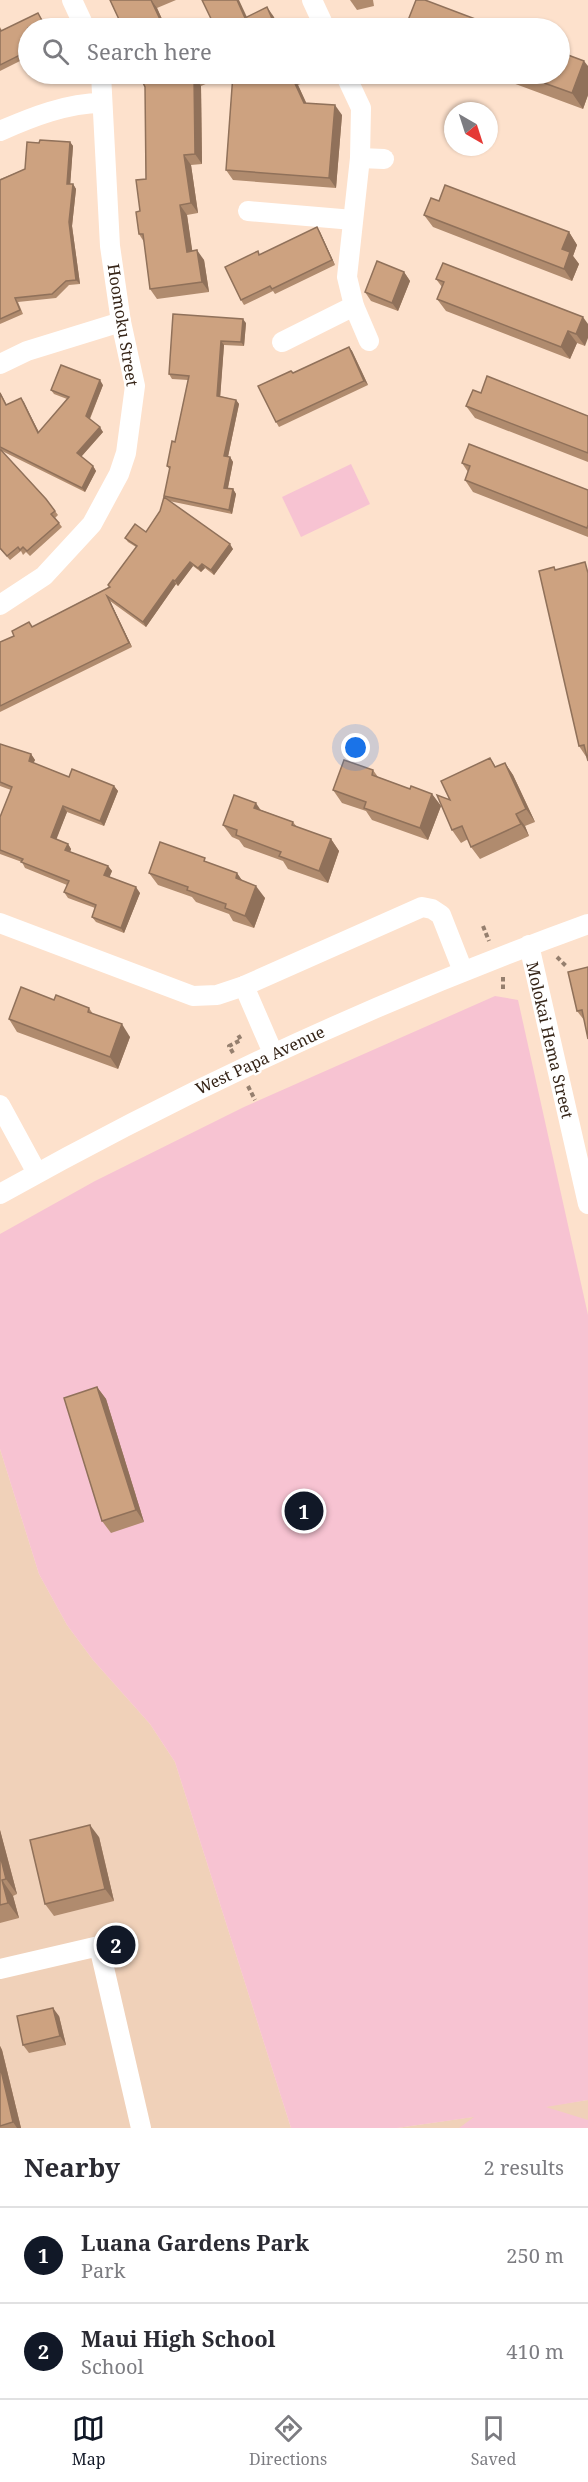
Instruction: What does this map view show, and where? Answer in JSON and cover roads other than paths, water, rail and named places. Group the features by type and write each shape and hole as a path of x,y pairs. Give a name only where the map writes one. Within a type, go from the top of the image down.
{"street":[{"path":"72,0 80,18"},
{"path":"312,0 321,18"},
{"name":"Hoomoku Street","path":"0,605 44,576 92,524 119,474 126,453 135,386 121,322 110,246 101,84"},
{"path":"350,84 361,108 360,158 347,275 354,306 369,341"},
{"path":"0,131 30,118 86,103 102,104"},
{"path":"360,158 384,159"},
{"path":"248,212 353,220"},
{"path":"282,342 354,306"},
{"path":"0,364 27,351 121,322"},
{"path":"0,923 194,996 217,995 244,986 422,907 432,909 441,915 463,971"},
{"name":"West Papa Avenue","path":"0,1194 151,1113 273,1053 463,971 588,924"},
{"name":"Molokai Hema Street","path":"529,945 588,1204"},
{"path":"244,986 273,1053"},
{"path":"0,1105 37,1173"},
{"path":"0,1969 99,1946 141,2128"}],"place":[{"name":"Luana Gardens Park","path":"304,1511"},
{"name":"Maui High School","path":"116,1945"}]}
